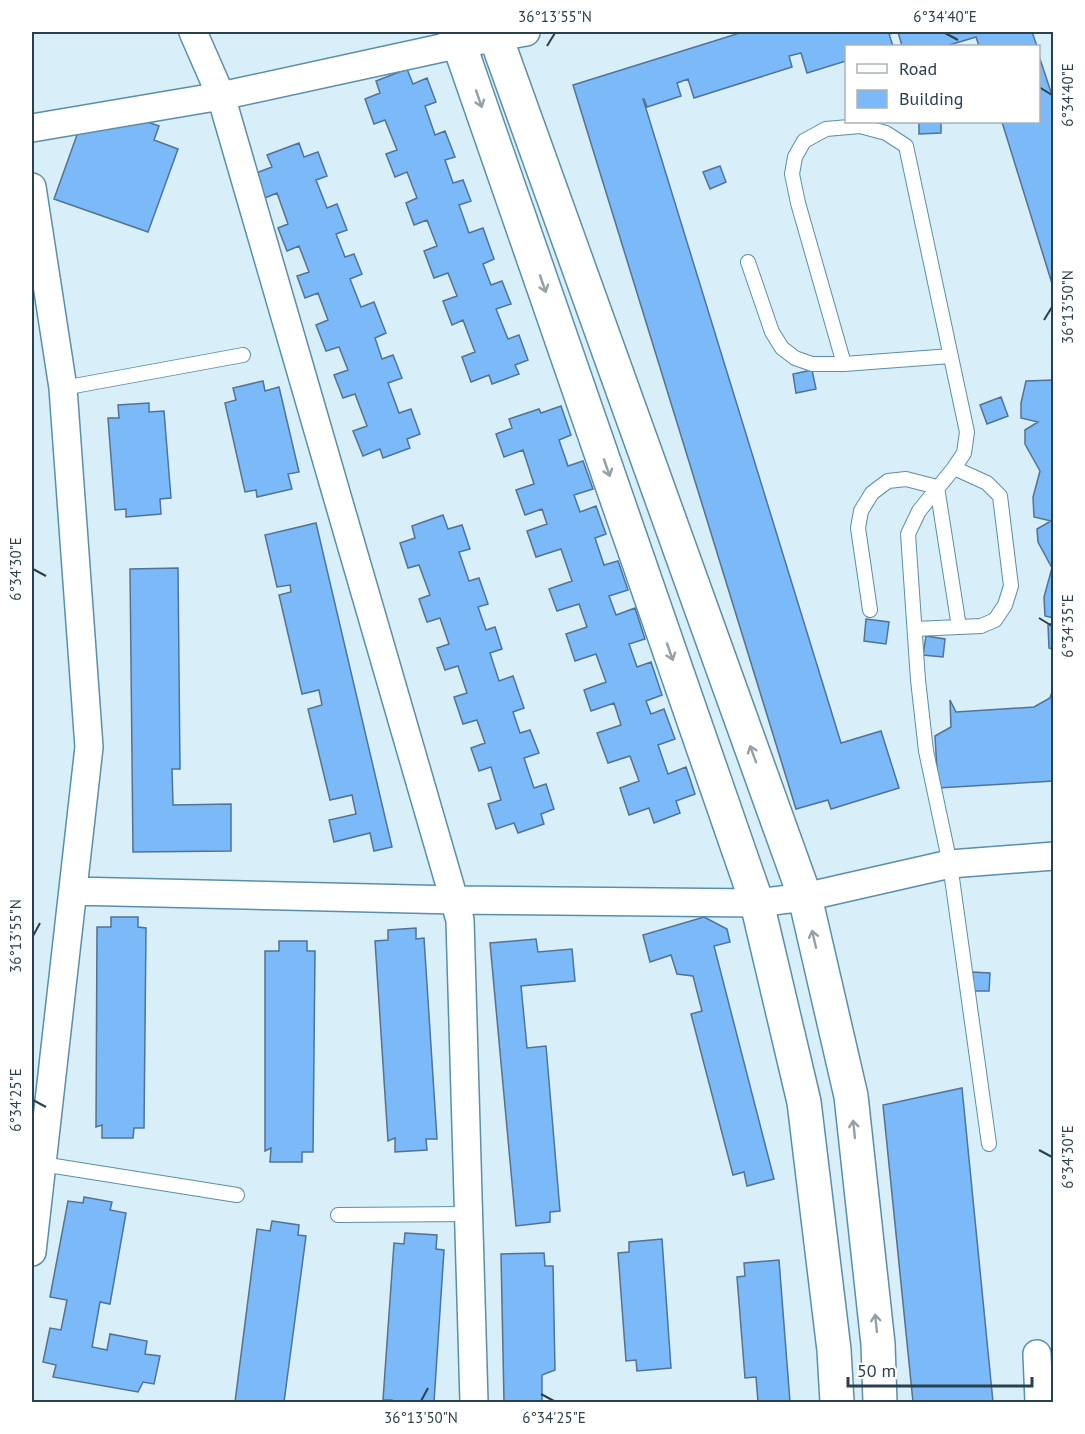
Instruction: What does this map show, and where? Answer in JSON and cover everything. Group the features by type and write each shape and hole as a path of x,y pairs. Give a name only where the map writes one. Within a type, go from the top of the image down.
{"street":[{"path":"193,32 221,96 460,920 474,1402"},
{"path":"32,128 221,96 458,38 505,34 805,897 850,1096 878,1344 880,1402"},
{"path":"458,38 757,903 804,1102 834,1350 837,1402"},
{"path":"32,187 63,388 89,747 32,1252"},
{"path":"74,891 454,900 757,903 805,897 950,864 1053,856"},
{"path":"1037,1354 1039,1402"}],"lane":[{"path":"844,364 798,203 792,174 795,157 804,141 826,129 860,126 886,133 906,146 967,432 964,453 919,511 908,534 918,680 926,751 950,864 989,1144"},
{"path":"748,262 772,332 782,348 795,358 812,364 844,364 951,356"},
{"path":"63,388 243,355"},
{"path":"915,629 981,626 995,620 1005,604 1011,586 1000,496 987,483 954,468"},
{"path":"870,610 858,528 861,511 872,493 888,481 906,479 938,487"},
{"path":"938,487 959,627"},
{"path":"42,1164 237,1195"},
{"path":"338,1215 468,1214"}],"building":[{"path":"743,32 897,32 889,34 893,45 845,45 845,61 807,73 801,53 789,56 792,67 694,98 688,79 677,83 681,96 647,107 643,99 841,743 881,731 899,788 831,809 828,800 796,809 573,85"},
{"path":"898,32 1032,32 1037,45 979,45 976,37 949,45 902,45"},
{"path":"1040,59 1054,101 1054,290 1002,123 1040,123"},
{"path":"407,69 413,84 427,78 436,102 425,106 435,135 445,131 455,157 445,160 453,183 463,180 471,201 459,205 469,233 483,228 494,259 483,264 491,285 502,281 511,304 496,309 508,339 519,335 528,360 515,365 519,374 492,384 489,375 471,382 462,357 475,352 463,320 452,325 443,301 457,296 448,273 434,278 424,251 437,246 427,220 414,225 406,203 417,198 407,172 395,177 386,154 397,150 385,120 374,124 365,99 380,93 376,81"},
{"path":"111,109 159,126 154,140 178,149 148,232 54,199 83,118"},
{"path":"919,123 941,123 941,133 919,134"},
{"path":"299,143 304,157 318,152 327,176 316,180 327,208 337,204 347,230 336,234 345,257 354,254 362,274 350,279 361,307 374,302 386,333 375,338 382,359 393,355 402,378 388,383 399,413 411,409 420,434 407,439 410,448 383,458 380,449 363,456 353,431 367,426 355,394 343,398 334,375 348,370 339,347 326,351 316,325 328,320 318,293 305,298 297,276 309,272 299,246 287,251 278,228 288,224 277,193 265,198 256,173 272,167 267,155"},
{"path":"720,166 726,182 710,189 703,172"},
{"path":"812,370 816,389 796,393 793,374"},
{"path":"1054,380 1054,618 1045,616 1044,597 1052,568 1038,542 1037,529 1051,521 1034,517 1033,497 1040,471 1025,444 1025,430 1038,422 1021,418 1021,403 1026,381"},
{"path":"263,381 265,391 279,387 299,472 288,474 292,489 257,497 256,490 245,492 225,403 236,400 233,388"},
{"path":"1001,397 1008,416 987,424 980,405"},
{"path":"149,403 149,412 164,411 171,498 160,499 161,514 126,517 126,509 115,510 108,418 119,418 118,405"},
{"path":"561,406 571,435 559,440 568,466 583,461 593,489 574,495 580,512 596,506 606,534 595,538 604,565 618,561 628,590 609,596 616,615 635,608 645,639 629,644 637,667 651,662 662,695 646,701 651,714 664,709 675,739 658,745 668,774 686,767 695,794 676,801 680,813 654,823 649,808 629,815 620,788 639,781 630,756 608,763 597,733 621,725 614,703 591,711 584,690 606,682 596,654 575,661 566,634 587,627 579,604 557,611 549,589 572,581 561,549 536,557 527,531 547,524 542,509 525,515 516,490 534,484 523,450 504,457 496,434 512,428 509,419 539,409 541,413"},
{"path":"443,515 448,529 462,525 470,549 459,552 469,581 479,578 488,604 478,607 486,630 495,627 502,649 490,653 499,681 513,676 524,708 513,712 520,733 530,730 539,753 524,758 534,788 546,784 554,809 541,814 544,824 518,833 514,823 496,829 488,804 501,800 491,767 479,771 471,748 485,743 477,720 463,724 454,697 467,693 458,666 445,670 437,648 449,644 440,618 427,622 419,599 430,595 419,565 408,568 400,543 415,538 412,526"},
{"path":"316,523 392,847 374,851 370,833 334,842 329,820 356,814 352,795 330,800 308,709 322,705 319,690 302,694 279,595 291,592 290,585 277,587 265,535"},
{"path":"178,568 180,769 172,769 173,805 231,804 231,851 133,852 130,569"},
{"path":"866,619 889,622 886,644 864,641"},
{"path":"1054,622 1054,650 1049,648 1048,625"},
{"path":"926,636 945,639 943,657 923,655"},
{"path":"1054,686 1054,781 938,788 935,736 951,727 950,700 956,712 1034,707 1050,698"},
{"path":"111,917 138,917 138,927 146,928 144,1128 134,1128 133,1138 102,1138 102,1125 96,1127 97,927 111,927"},
{"path":"704,917 727,929 730,942 714,946 774,1179 747,1186 744,1172 733,1175 691,1014 702,1011 693,976 677,974 671,955 650,962 643,935"},
{"path":"416,928 416,939 424,938 437,1139 426,1139 427,1150 395,1152 395,1138 388,1141 375,941 388,940 388,930"},
{"path":"536,939 538,952 572,949 575,981 521,986 527,1048 546,1046 560,1211 550,1212 550,1222 516,1226 490,943"},
{"path":"279,941 307,941 307,951 315,951 313,1152 302,1152 302,1162 270,1162 271,1148 265,1151 265,951 279,951"},
{"path":"972,972 990,973 989,991 970,991"},
{"path":"962,1088 993,1402 913,1402 883,1105"},
{"path":"84,1197 112,1202 110,1210 126,1213 110,1304 100,1302 92,1347 107,1350 110,1334 147,1341 145,1354 160,1356 154,1384 143,1382 138,1392 53,1377 56,1365 43,1362 50,1328 61,1330 67,1300 50,1297 68,1201 83,1203"},
{"path":"272,1221 299,1225 298,1235 306,1236 284,1402 235,1402 257,1229 270,1231"},
{"path":"405,1233 437,1235 436,1249 444,1250 434,1402 383,1400 394,1243 404,1244"},
{"path":"662,1239 671,1368 637,1371 636,1360 626,1361 618,1253 629,1252 629,1242"},
{"path":"544,1253 545,1266 553,1266 555,1370 542,1375 542,1402 504,1402 501,1254"},
{"path":"779,1260 790,1402 758,1402 756,1377 745,1378 737,1277 745,1276 744,1263"}]}
